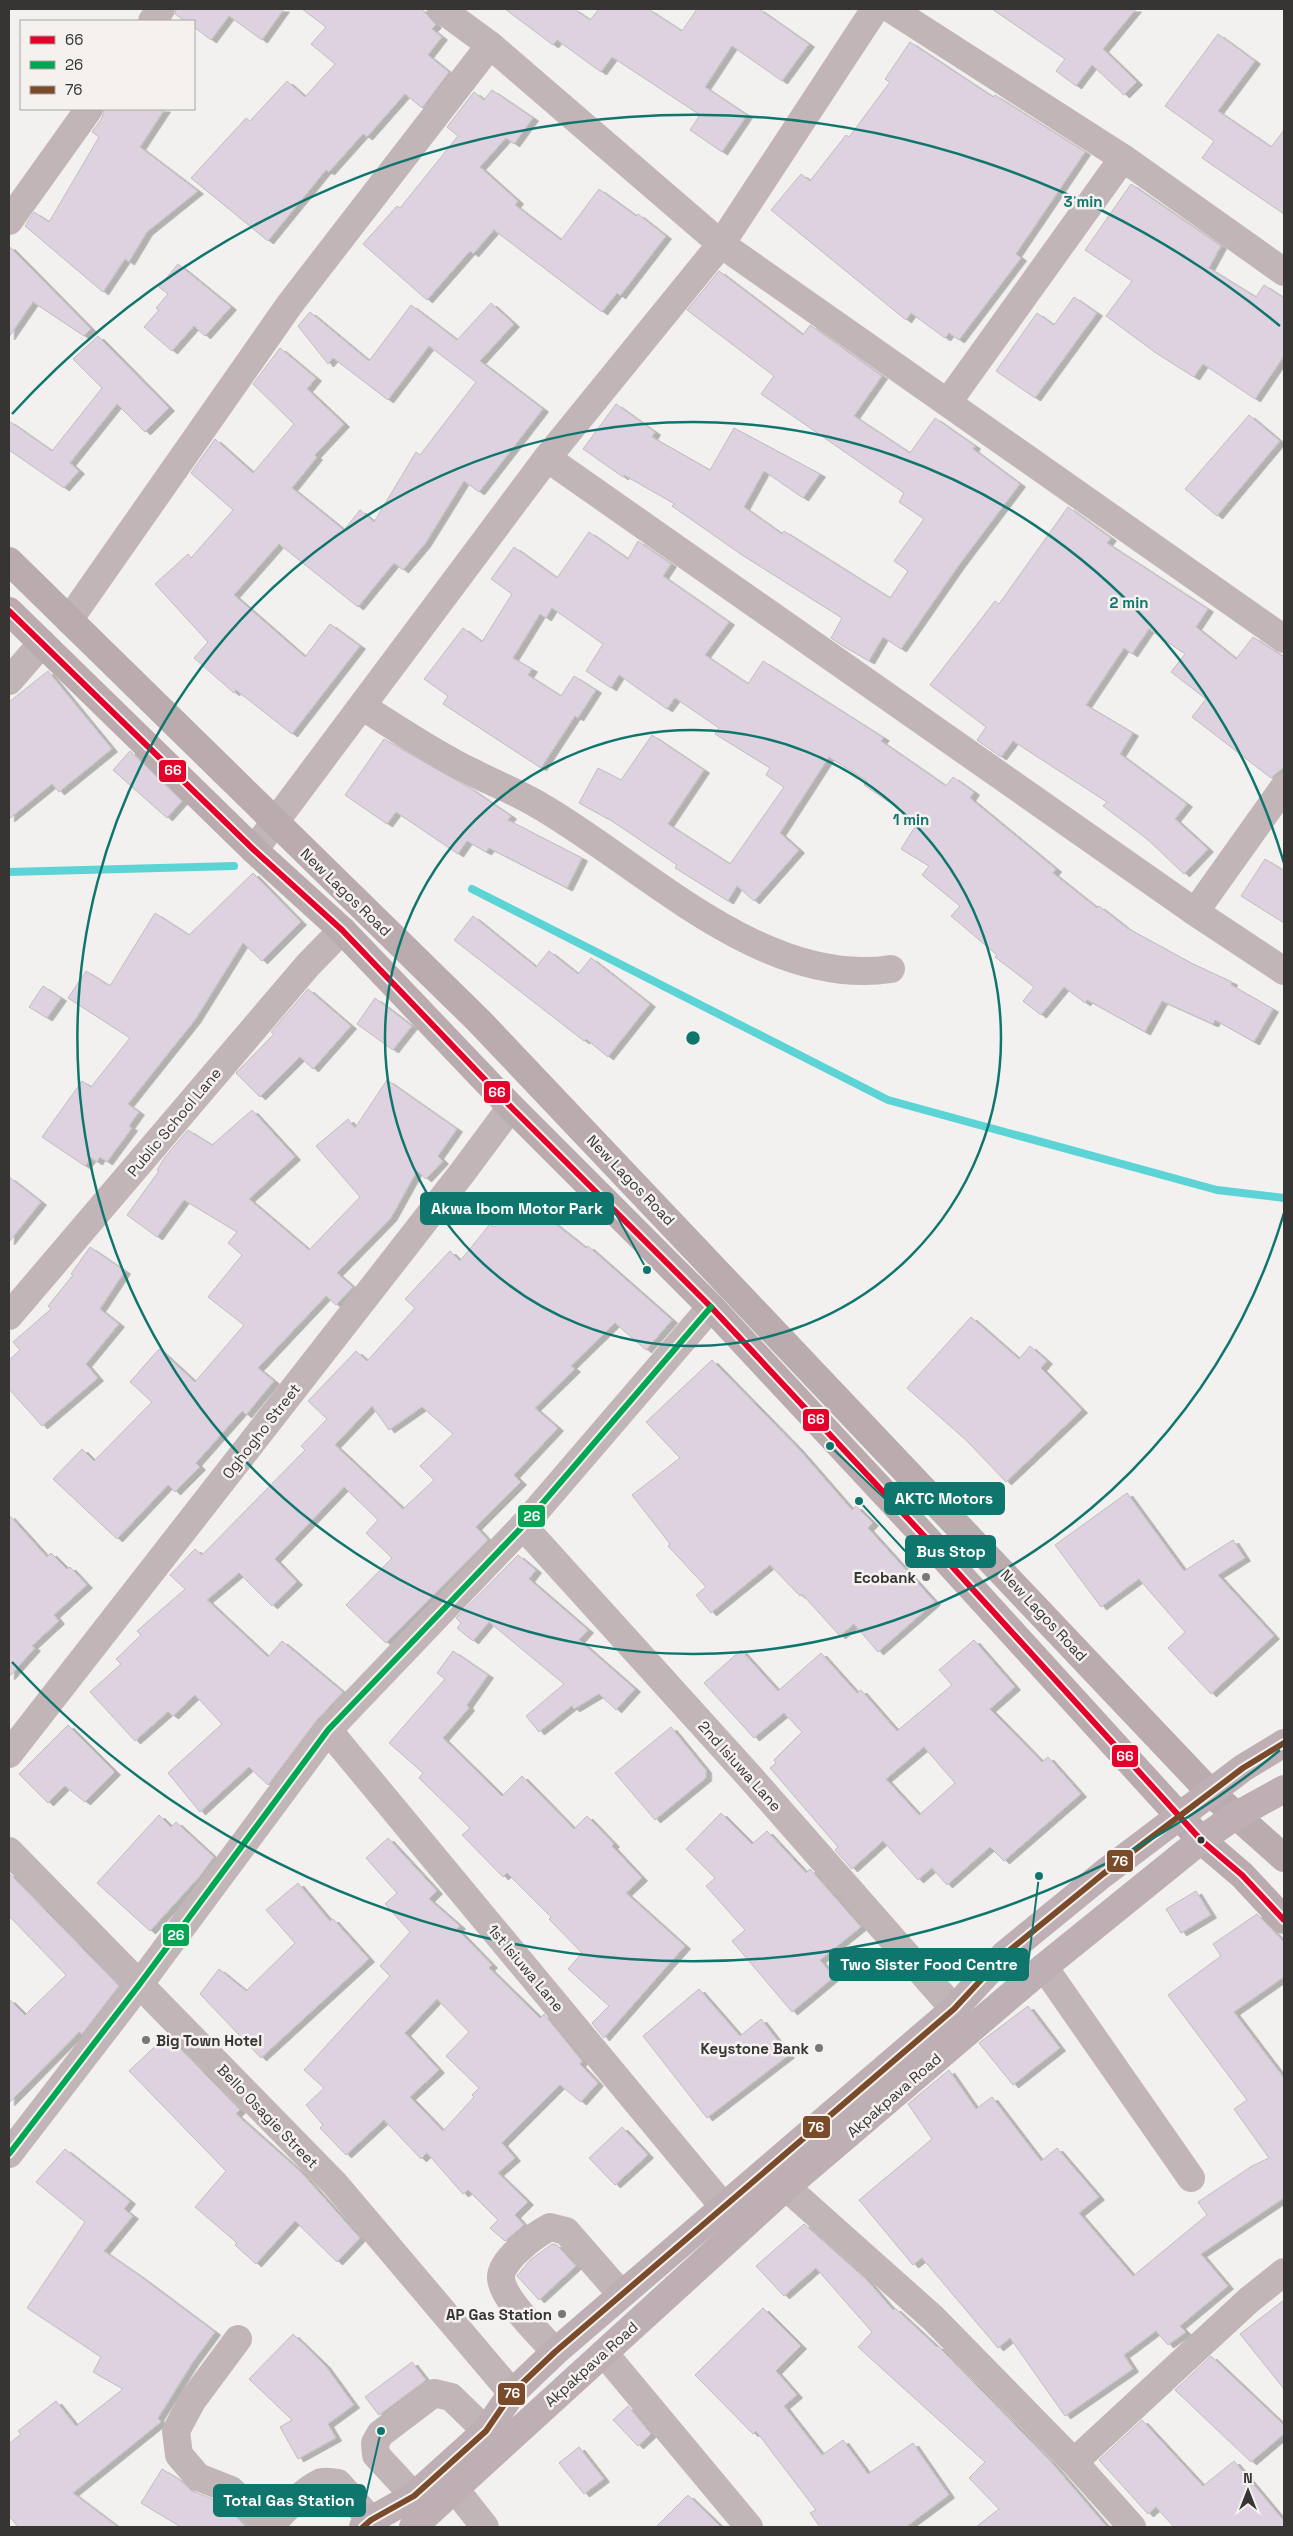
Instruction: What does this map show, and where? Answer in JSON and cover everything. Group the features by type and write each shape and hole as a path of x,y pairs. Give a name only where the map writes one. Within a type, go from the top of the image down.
{"highway":[{"name":"Akpakpava Road","path":"367,2524 414,2496 486,2431 512,2393 555,2352 620,2294 954,2009 1005,1954 1103,1874 1243,1768 1284,1743"},
{"name":"Akpakpava Road","path":"413,2527 786,2187 1044,1967 1201,1840 1235,1816 1284,1789"}],"main road":[{"name":"New Lagos Road","path":"9,561 479,1021 1211,1793 1284,1858"},
{"name":"New Lagos Road","path":"9,611 254,850 342,930 511,1107 711,1307 927,1539 1201,1840 1242,1874 1284,1920"}],"street":[{"path":"153,20 161,9"},
{"path":"441,9 490,45 721,244 1284,639"},
{"path":"254,850 547,458 721,244 875,9"},
{"path":"891,9 1123,158 1284,272"},
{"path":"69,620 290,304 490,45"},
{"path":"9,221 88,110"},
{"path":"948,402 1123,158"},
{"path":"547,458 1195,912 1284,970"},
{"path":"9,681 42,643"},
{"path":"362,707 469,771 534,802 648,880 734,933 779,953 824,967 854,972 891,969"},
{"path":"1195,912 1284,787"},
{"name":"Public School Lane","path":"9,1316 308,965 342,930"},
{"name":"Oghogho Street","path":"9,1754 511,1107"},
{"path":"9,2154 140,1985 328,1730 523,1526 711,1307"},
{"name":"2nd Isiuwa Lane","path":"523,1526 751,1778 954,2009"},
{"name":"1st Isiuwa Lane","path":"328,1730 723,2206"},
{"name":"Bello Osagie Street","path":"9,1851 335,2184 512,2393"},
{"path":"1044,1967 1191,2178"},
{"path":"786,2187 933,2318 1074,2462 1132,2527"},
{"path":"555,2352 504,2291 500,2277 507,2261 537,2234 550,2227 566,2231 620,2294"},
{"path":"1074,2462 1249,2300 1284,2272"},
{"path":"238,2339 192,2401 176,2431 180,2455 198,2477 231,2490 260,2518 262,2527"},
{"path":"604,2353 749,2527"},
{"path":"414,2496 376,2454 375,2443 380,2434 434,2393 451,2397 486,2431"},
{"path":"273,2527 278,2515 321,2482 338,2483 367,2524"},
{"path":"454,2489 485,2527"}],"building":[{"path":"176,9 284,9 262,40 229,16 211,40 195,28 195,20 184,20 175,14"},
{"path":"302,9 422,9 436,25 432,29 442,37 428,55 449,72 422,108 405,94 367,137 363,134 329,172 326,170 268,241 191,178 246,118 250,121 287,81 305,97 335,64 311,44 326,27"},
{"path":"505,9 574,9 590,20 599,9 648,9 682,31 697,9 759,9 809,44 782,81 732,46 705,87 747,115 722,152 690,130 700,115 612,57 601,72 557,40 553,45"},
{"path":"992,9 1136,9 1103,49 1137,82 1124,95 1092,65 1076,86 1056,71 1065,59"},
{"path":"1218,34 1255,61 1218,111 1271,147 1284,130 1284,214 1202,158 1214,141 1165,106"},
{"path":"910,42 993,97 995,95 1085,152 1016,254 1021,258 959,340 949,333 945,338 911,313 906,320 771,210 801,174 810,181 846,135 849,137 890,82 885,79"},
{"path":"492,90 533,118 514,144 506,138 480,167 518,201 515,205 561,240 599,189 636,216 638,214 666,236 620,296 617,293 602,312 494,230 473,254 470,251 427,300 363,244 397,206 400,208 458,136 447,127 474,92 484,100"},
{"path":"104,110 164,110 140,147 198,191 147,232 129,262 125,259 103,292 25,226 34,212 49,222 99,137 92,132 102,118"},
{"path":"1131,184 1221,246 1209,268 1256,297 1264,285 1284,298 1284,356 1255,399 1203,364 1194,377 1156,353 1106,316 1132,281 1085,250"},
{"path":"9,246 91,329 84,336 33,302 9,337"},
{"path":"178,264 231,307 205,336 194,326 172,351 144,327 159,310 156,308 168,294 159,287"},
{"path":"719,271 803,335 810,325 882,376 854,416 910,453 935,418 975,446 973,449 1020,484 959,565 901,649 883,637 869,661 843,646 831,638 842,618 742,555 672,506 675,504 624,475 623,477 583,449 616,404 655,432 652,437 710,470 734,428 820,474 803,498 764,471 744,507 782,534 784,531 890,598 908,571 894,561 924,519 899,502 904,493 761,394 774,376 687,310"},
{"path":"1074,297 1097,313 1035,398 996,371 1037,313 1054,325"},
{"path":"491,303 514,324 480,361 543,409 479,492 464,481 425,544 403,570 394,563 358,607 279,544 234,595 305,657 330,624 360,646 292,734 236,690 234,693 194,658 208,642 155,584 188,554 191,558 233,510 191,473 215,439 253,473 294,424 253,384 280,348 316,378 307,389 344,424 315,455 317,457 292,488 344,530 360,510 374,522 416,452 420,455 476,382 429,346 388,400 333,358 328,364 298,326 310,312 369,361 411,305 457,340"},
{"path":"98,336 169,408 145,432 117,404 70,463 79,471 64,488 9,450 9,421 52,451 102,388 73,359"},
{"path":"1249,415 1280,441 1217,516 1185,489"},
{"path":"1068,507 1111,538 1107,543 1208,609 1196,627 1236,659 1253,637 1284,657 1284,767 1271,778 1192,717 1206,699 1171,672 1185,654 1149,629 1132,654 1124,648 1086,705 1133,733 1120,754 1187,804 1175,819 1208,849 1184,874 1147,839 1103,806 1107,802 1013,741 1001,757 977,740 986,727 930,685 995,601 999,604"},
{"path":"589,532 628,559 638,541 671,564 663,576 729,622 705,655 748,684 763,661 884,738 881,741 946,786 953,777 974,792 970,798 1056,869 1053,873 1097,908 1099,906 1127,928 1191,963 1232,982 1231,985 1273,1009 1254,1042 1215,1020 1213,1024 1162,1001 1145,1032 1087,1000 1085,1003 1064,987 1041,1015 1023,1001 1034,987 995,957 997,955 951,916 960,906 922,875 929,866 901,849 918,822 864,785 867,781 829,757 780,833 799,850 754,901 737,886 728,901 675,868 677,865 612,821 579,803 598,768 621,780 652,735 704,770 668,824 730,864 784,787 766,775 770,768 715,734 719,728 675,698 667,709 619,675 611,688 586,671 603,644 552,608 546,618 540,614 513,658 532,669 528,675 561,696 574,676 596,690 578,718 575,716 541,768 443,704 448,696 424,679 463,628 482,642 512,594 491,579 514,547 557,578"},
{"path":"48,671 112,749 59,792 52,784 9,819 9,702"},
{"path":"384,739 470,788 511,816 508,820 582,858 567,888 489,848 486,852 467,841 458,854 396,812 387,824 345,795"},
{"path":"130,751 182,801 167,818 113,770"},
{"path":"1265,859 1284,871 1284,923 1241,896"},
{"path":"253,873 301,922 262,961 243,943 195,1020 128,1104 139,1112 129,1126 132,1128 107,1162 100,1157 97,1162 91,1158 85,1166 42,1137 82,1081 91,1087 130,1038 68,998 86,971 110,986 155,913 189,935"},
{"path":"473,916 536,967 549,951 578,974 591,958 650,1004 608,1057 586,1039 584,1041 454,940"},
{"path":"43,986 61,998 47,1018 29,1007"},
{"path":"308,989 351,1026 313,1069 300,1057 260,1097 236,1073 274,1034 271,1032"},
{"path":"375,998 412,1026 393,1050 357,1024"},
{"path":"387,1080 457,1129 438,1156 443,1161 426,1179 417,1171 391,1218 337,1273 353,1287 336,1305 326,1296 258,1368 274,1381 246,1415 242,1411 196,1463 200,1467 175,1492 168,1485 117,1539 53,1479 82,1449 94,1461 152,1402 130,1382 159,1349 195,1382 244,1325 208,1297 242,1255 228,1243 237,1232 184,1200 157,1237 127,1215 159,1171 157,1170 165,1157 188,1130 212,1145 252,1110 295,1157 249,1199 309,1250 360,1197 316,1146 348,1119 355,1128"},
{"path":"9,1177 41,1202 9,1242"},
{"path":"520,1196 586,1248 588,1246 672,1320 646,1350 615,1323 571,1366 575,1369 535,1408 558,1428 514,1475 521,1482 476,1527 488,1540 386,1643 346,1605 392,1558 366,1533 378,1520 344,1487 275,1559 297,1582 272,1606 239,1573 207,1600 268,1657 282,1641 343,1692 316,1721 268,1785 249,1767 200,1812 168,1773 222,1724 195,1695 173,1716 168,1712 135,1741 90,1692 121,1664 116,1659 141,1635 137,1631 185,1589 170,1575 195,1549 202,1555 305,1450 301,1446 327,1419 308,1401 356,1351 367,1361 415,1308 405,1299 450,1251 460,1261 490,1224 495,1227","holes":["372,1406 389,1430 422,1407 453,1434 420,1466 434,1480 403,1509 335,1445"]},
{"path":"90,1247 125,1271 100,1309 119,1324 86,1364 98,1378 42,1426 9,1389 9,1360 20,1350 13,1342 51,1309 48,1306 73,1275 71,1274"},
{"path":"971,1317 1019,1359 1030,1346 1047,1361 1041,1368 1082,1410 1006,1482 967,1441 907,1388"},
{"path":"712,1360 798,1448 852,1510 856,1506 873,1523 868,1528 935,1602 878,1652 854,1624 840,1636 802,1594 800,1596 770,1565 711,1613 696,1595 706,1587 668,1546 670,1544 632,1495 680,1458 646,1422"},
{"path":"1127,1493 1184,1571 1233,1540 1245,1558 1218,1575 1274,1636 1211,1694 1168,1648 1185,1632 1139,1579 1101,1607 1055,1545"},
{"path":"9,1515 47,1557 51,1553 67,1569 70,1567 87,1585 54,1615 59,1621 32,1646 35,1648 9,1677"},
{"path":"518,1555 536,1570 529,1579 588,1630 579,1640 635,1689 616,1710 599,1694 574,1709 572,1706 539,1732 526,1716 564,1684 489,1622 473,1641 457,1628 461,1623 456,1618"},
{"path":"974,1640 1015,1687 990,1709 1042,1762 1048,1757 1081,1794 1004,1861 990,1847 947,1885 932,1868 918,1880 883,1841 852,1869 835,1850 838,1847 770,1768 776,1763 774,1760 802,1732 784,1713 754,1738 704,1683 741,1650 778,1691 821,1653 857,1693 861,1690 897,1731 952,1685 939,1670","holes":["924,1747 955,1783 919,1815 886,1779"]},
{"path":"453,1651 488,1675 467,1705 469,1708 443,1738 502,1796 522,1776 574,1829 587,1816 614,1844 612,1846 642,1878 626,1893 685,1946 604,2038 592,2023 609,2006 568,1969 582,1953 549,1919 551,1917 507,1873 503,1877 462,1835 470,1828 419,1778 423,1773 389,1743 445,1679 437,1673"},
{"path":"68,1725 115,1772 85,1802 65,1786 48,1803 19,1774"},
{"path":"671,1727 706,1770 706,1778 655,1820 615,1773"},
{"path":"721,1813 752,1844 767,1831 806,1873 810,1869 861,1927 820,1960 834,1977 792,2012 732,1941 745,1930 706,1886 715,1878 686,1849"},
{"path":"159,1815 171,1827 176,1822 214,1857 200,1876 150,1931 97,1883"},
{"path":"388,1838 437,1891 429,1899 460,1926 457,1929 492,1965 489,1968 540,2018 544,2014 582,2061 580,2064 598,2083 581,2102 560,2085 502,2143 515,2158 498,2173 528,2202 515,2215 524,2225 505,2241 490,2228 498,2220 468,2190 463,2194 427,2153 421,2159 384,2120 346,2155 320,2128 323,2125 306,2105 324,2088 304,2070 390,1976 380,1966 410,1932 385,1904 397,1893 366,1858","holes":["437,1999 469,2032 446,2056 479,2088 472,2095 474,2097 443,2131 410,2097 439,2070 405,2033"]},
{"path":"9,1873 119,1986 82,2034 79,2032 9,2103 9,1999 25,2015 66,1975 9,1916"},
{"path":"298,1883 330,1921 333,1919 369,1959 261,2058 200,1994 219,1969 246,1991 295,1943 266,1910"},
{"path":"1196,1891 1211,1915 1181,1933 1166,1909"},
{"path":"1257,1914 1284,1942 1284,1977 1234,2012 1284,2078 1284,2198 1201,2254 1228,2286 1180,2326 1186,2332 1168,2345 1156,2331 1124,2355 1133,2369 1065,2416 1010,2338 998,2348 922,2258 913,2265 859,2200 932,2139 908,2104 949,2070 976,2109 992,2097 1041,2161 1057,2148 1099,2197 1079,2213 1133,2276 1207,2215 1198,2202 1252,2166 1269,2158 1234,2109 1247,2100 1168,1995 1221,1956 1213,1944"},
{"path":"699,1989 740,2036 761,2019 789,2055 707,2118 643,2036"},
{"path":"1028,2006 1060,2048 1013,2085 979,2043"},
{"path":"167,2035 240,2110 236,2114 301,2172 360,2238 337,2262 295,2221 256,2264 235,2245 237,2243 195,2207 226,2171 129,2071"},
{"path":"622,2127 648,2155 615,2185 589,2158"},
{"path":"65,2149 130,2201 124,2209 133,2216 104,2251 215,2332 193,2362 158,2418 161,2422 73,2493 118,2527 18,2527 9,2516 9,2444 21,2434 18,2431 56,2401 76,2426 123,2389 93,2372 101,2357 27,2308 85,2222 36,2182"},
{"path":"804,2224 867,2280 893,2310 895,2308 938,2346 1053,2464 1107,2527 976,2527 999,2509 969,2478 985,2462 858,2347 872,2332 816,2268 784,2296 756,2266"},
{"path":"552,2244 557,2245 576,2266 539,2300 517,2276 530,2260"},
{"path":"1284,2300 1284,2389 1240,2334"},
{"path":"763,2308 801,2346 776,2371 797,2395 784,2406 822,2455 843,2440 868,2474 913,2443 949,2495 906,2527 820,2527 810,2513 816,2510 756,2431 753,2434 695,2375"},
{"path":"293,2334 325,2365 354,2405 328,2424 336,2438 298,2459 280,2427 292,2420 249,2379"},
{"path":"1211,2356 1284,2425 1284,2434 1251,2462 1175,2390"},
{"path":"412,2362 426,2380 379,2415 365,2397"},
{"path":"628,2406 651,2434 638,2446 613,2420"},
{"path":"1142,2420 1203,2486 1234,2461 1284,2521 1284,2527 1174,2527 1156,2507 1148,2514 1099,2460"},
{"path":"579,2447 604,2479 584,2494 559,2463"},
{"path":"162,2469 180,2480 192,2491 210,2498 231,2511 246,2527 181,2527 141,2503"},
{"path":"688,2495 721,2527 656,2527"}],"waterway":[{"path":"9,872 234,866"},
{"path":"472,889 888,1100 1217,1190 1284,1198"}],"transit line":[{"name":"66","path":"9,611 254,850 342,930 511,1107 711,1307 927,1539 1201,1840 1242,1875 1284,1920"},
{"name":"26","path":"9,2154 139,1985 328,1730 523,1526 711,1307"},
{"name":"76","path":"363,2527 371,2520 414,2496 486,2431 512,2393 555,2352 954,2009 1005,1954 1103,1874 1243,1768 1284,1743"}],"place":[{"name":"Akwa Ibom Motor Park","path":"647,1270"},
{"name":"AKTC Motors","path":"830,1446"},
{"name":"Bus Stop","path":"859,1501"},
{"name":"Ecobank","path":"926,1577"},
{"name":"Two Sister Food Centre","path":"1039,1876"},
{"name":"Big Town Hotel","path":"146,2040"},
{"name":"Keystone Bank","path":"819,2048"},
{"name":"AP Gas Station","path":"562,2314"},
{"name":"Total Gas Station","path":"381,2431"}]}
